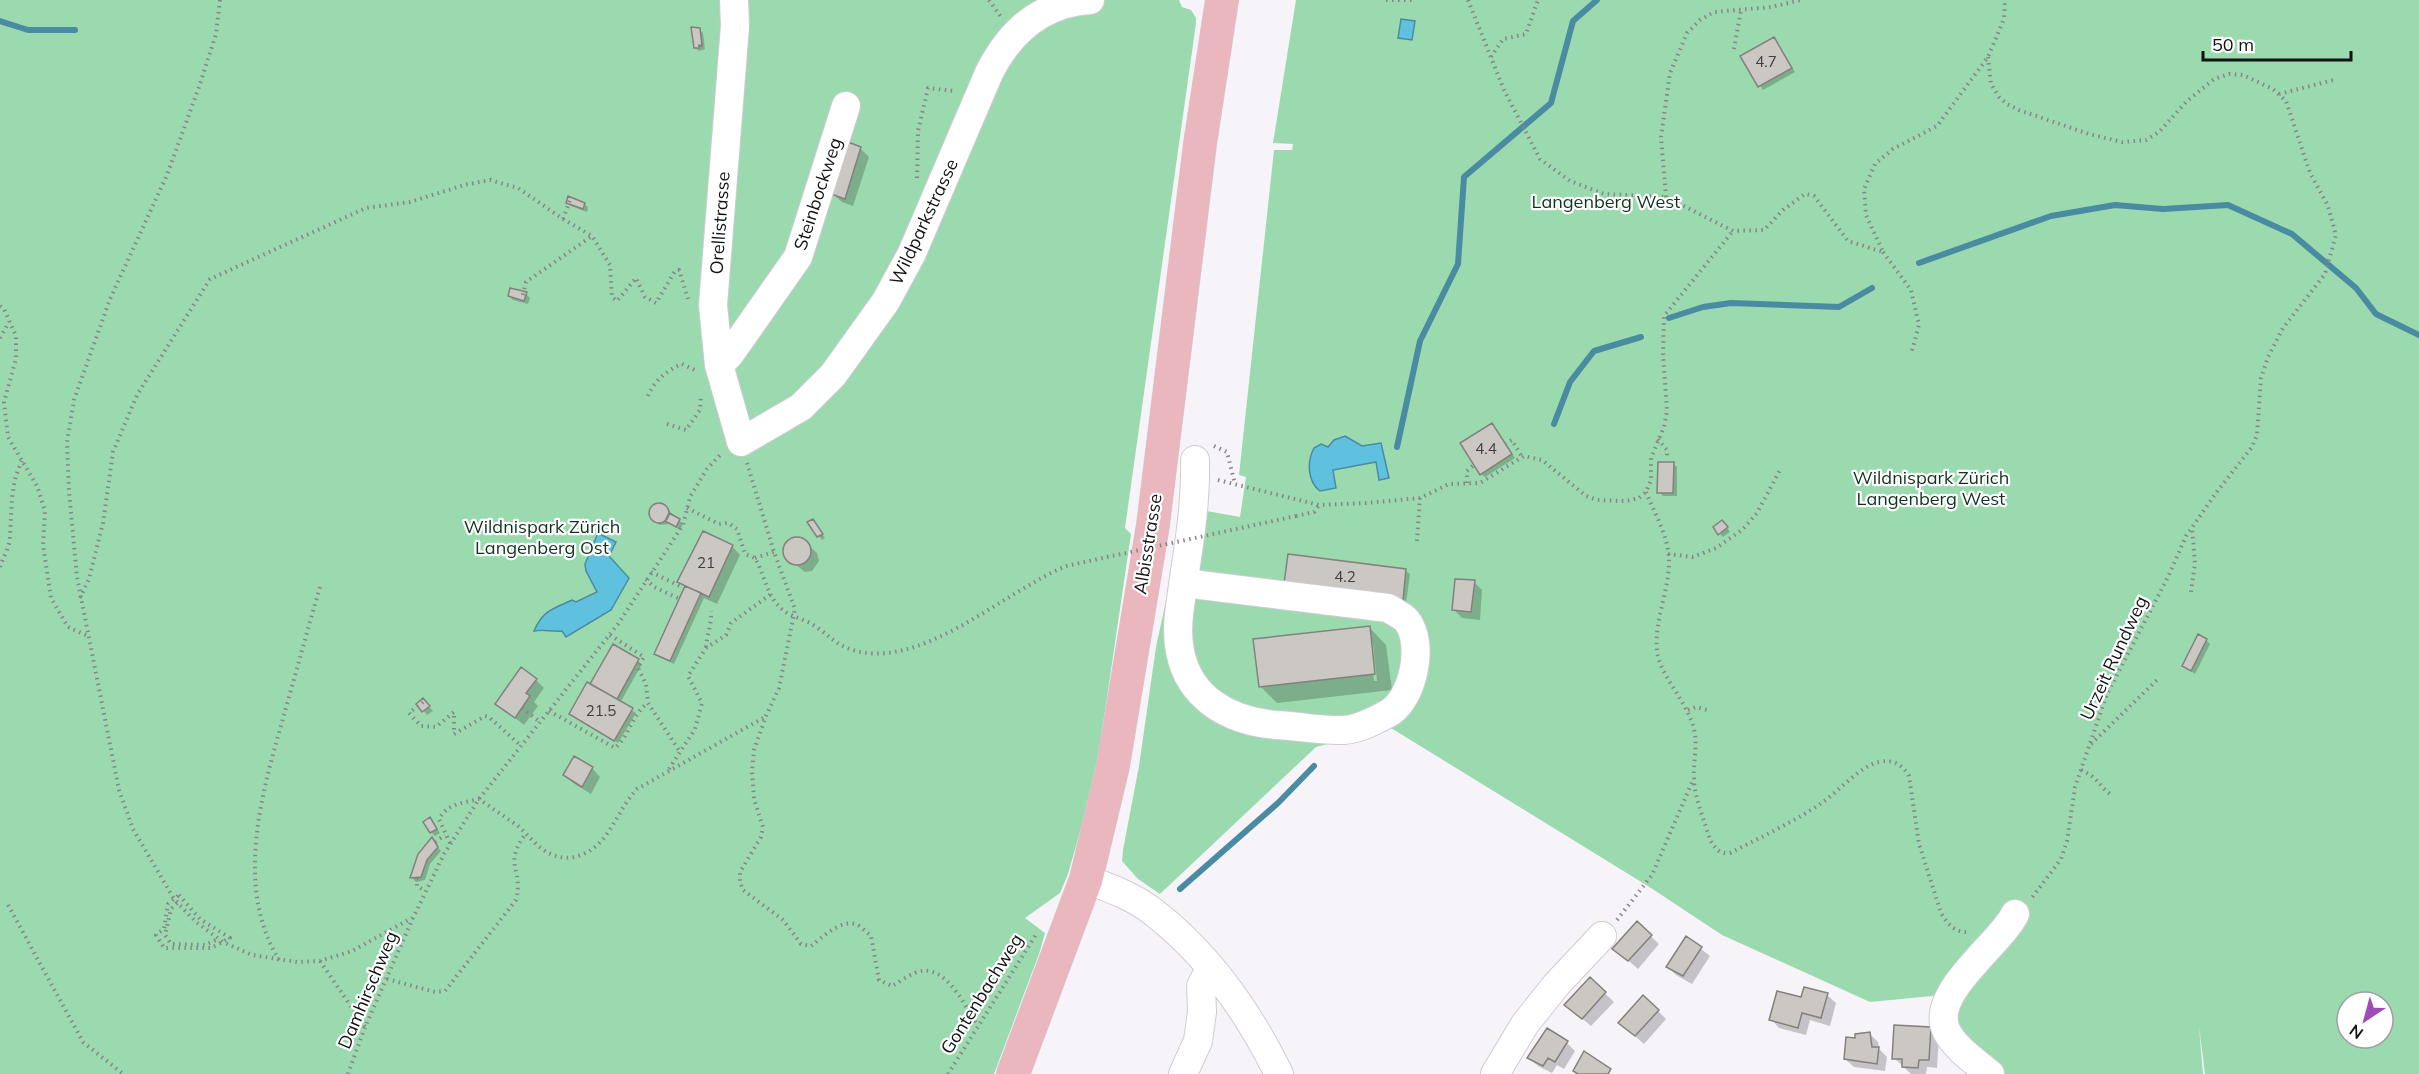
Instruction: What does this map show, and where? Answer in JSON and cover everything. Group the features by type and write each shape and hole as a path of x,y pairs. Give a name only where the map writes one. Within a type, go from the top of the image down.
{"main road":[{"name":"Albisstrasse","path":"1013,1074 1086,879 1113,766 1153,525 1200,144 1222,0"}],"street":[{"name":"Orellistrasse","path":"734,0 735,26 709,375 741,442"},
{"name":"Wildparkstrasse","path":"741,442 801,407 833,375 859,342 886,301 912,253 997,57 1023,25 1045,11 1075,1 1090,0"},
{"name":"Steinbockweg","path":"709,375 730,354 798,257 846,106"},
{"path":"1184,583 1388,608 1407,620 1414,637 1414,672 1405,698 1390,712 1365,725 1345,730 1251,723 1231,715 1202,695 1190,679 1180,651 1178,625 1201,452"},
{"path":"1086,879 1122,893 1152,911 1183,938 1250,1021 1279,1074"},
{"path":"1990,1074 1951,1038 1946,1030 1945,1006 1949,994 2009,927 2015,914"},
{"path":"1495,1074 1531,1016 1556,985 1602,936"},
{"path":"1183,1074 1198,1041 1202,1012 1201,986 1210,969"}],"path":[{"path":"220,0 216,34 171,164 110,299 74,400 67,442 69,491 80,599 119,790 133,829 175,901 196,922 218,939 252,955 279,960 321,961 352,951 413,918"},
{"path":"1386,0 1414,0"},
{"path":"1468,0 1504,90 1540,159 1570,181 1604,194 1666,197 1732,231 1764,230 1783,210 1805,194 1815,196 1848,241 1882,252"},
{"path":"1491,57 1503,39 1526,34 1538,0"},
{"path":"1666,197 1661,137 1670,73 1687,33 1700,20 1714,12 1771,8 1801,0"},
{"path":"1911,354 1919,326 1911,290 1882,252 1866,215 1864,189 1875,164 1893,149 1937,126 1988,57 2004,19 2005,0"},
{"path":"1734,49 1741,10"},
{"path":"1988,57 1990,84 2007,104 2019,111 2079,131 2122,142 2146,140 2159,132 2186,102 2214,79 2229,74 2243,75 2273,89 2278,94 2334,80"},
{"path":"917,187 918,131 928,88 980,94"},
{"name":"Urzeit Rundweg","path":"2015,914 2033,897 2061,860 2067,841 2075,787 2098,716 2192,527 2252,447 2257,435 2261,378 2268,357 2283,328 2325,274 2336,235 2328,206 2310,173 2286,101 2278,94"},
{"path":"80,599 89,579 103,523 113,452 137,394 210,279 366,208 410,202 464,185 490,180 518,188 592,236 610,265 612,297 617,301 636,278 645,297 656,303 675,271 679,270 688,300"},
{"path":"563,219 570,200"},
{"path":"1235,484 1227,452 1201,452 1213,478 1235,484 1319,505 1420,498 1449,484 1480,483 1522,457 1536,457 1542,460 1586,496 1597,500 1626,501 1640,498 1647,492 1651,480 1651,458 1664,427 1667,411 1663,353 1664,316 1732,231"},
{"path":"523,296 526,282 592,236"},
{"path":"0,306 16,336 16,359 4,402 8,436 37,486 45,511 43,545 51,598 68,627 88,636"},
{"path":"0,338 10,322"},
{"path":"648,396 651,386 682,364 709,375 700,410 686,430 667,424"},
{"path":"1658,439 1667,450 1667,458"},
{"path":"1505,444 1512,440 1522,457"},
{"path":"741,442 774,552 795,609 779,688 765,716 754,750 752,772 754,799 763,827 761,837 740,872 743,890 783,920 801,944 810,946 834,929 845,924 856,924 871,936 879,980 892,986 921,971 938,973 954,988 977,1025"},
{"name":"Damhirschweg","path":"348,1074 413,918 450,844 480,799 610,635 682,525 690,497 706,469 724,452 741,442"},
{"path":"0,567 10,538 15,473 22,460"},
{"path":"1467,483 1467,471 1474,465"},
{"path":"1668,554 1693,557 1716,548 1742,530 1757,513 1780,470"},
{"path":"1602,936 1631,904 1652,875 1694,780 1697,753 1688,710 1663,669 1658,655 1658,625 1668,577 1668,554 1667,543 1647,492"},
{"path":"1417,542 1420,498"},
{"path":"755,558 771,594 787,615 812,624 838,644 854,651 873,654 903,652 954,630 1066,566 1314,512 1319,505"},
{"path":"687,508 719,524 728,523 737,529 745,554 755,558 774,552"},
{"path":"2191,592 2195,563 2192,527"},
{"path":"651,572 680,586 682,584"},
{"path":"646,579 654,587 680,598"},
{"path":"279,960 261,919 254,874 261,797 320,587"},
{"path":"668,771 695,729 702,703 688,676 706,648 726,635 731,623 771,594"},
{"path":"706,648 708,627 712,620 711,611"},
{"path":"610,635 644,657 638,668 646,684 648,703 680,752"},
{"path":"2090,744 2157,681"},
{"path":"423,702 409,713 416,723 431,728 454,712 454,734 485,716 493,720 521,746"},
{"path":"549,711 615,748 624,740 640,709 648,703"},
{"path":"522,708 540,722"},
{"path":"1688,710 1696,708 1707,710"},
{"path":"450,844 439,819 443,812 453,805 480,799 552,855 575,858 584,855 603,838 637,789 765,716"},
{"path":"1694,780 1710,840 1722,854 1730,853 1822,804 1868,766 1887,761 1897,763 1905,768 1909,776 1919,844 1941,913 1954,929 1962,933 1971,932"},
{"path":"2081,770 2095,776 2102,788 2110,794"},
{"path":"387,979 435,992 446,991 516,900 519,887 513,861 514,852 526,833"},
{"path":"435,842 446,835"},
{"path":"417,878 417,886 425,891"},
{"path":"175,901 168,904 164,929 156,935 164,948 211,948 230,938 201,919 179,895 171,909 165,935 171,944 205,945 218,939"},
{"path":"8,905 83,1042 123,1074"},
{"name":"Gontenbachweg","path":"948,1074 1039,929"},
{"path":"321,961 366,1027"}],"green space":[{"name":"Wildnispark Zürich Langenberg Ost","path":"0,0 1179,0 1182,7 1191,10 1196,23 1125,528 1131,534 1095,779 1068,874 1060,893 1025,918 1045,933 994,1074 0,1074"},
{"name":"Wildnispark Zürich Langenberg West","path":"1296,0 2419,0 2419,1074 2205,1074 2199,1027 2203,1074 1975,1074 1943,995 1870,1002 1722,935 1651,888 1391,728 1316,747 1160,894 1138,879 1122,861 1139,766 1156,647 1185,513 1201,510 1240,517 1246,477 1239,475 1274,150 1292,150 1293,144 1273,143"}],"water":[{"path":"1401,19 1415,21 1412,40 1398,38"},
{"path":"1345,436 1362,446 1381,443 1389,478 1379,480 1376,462 1333,470 1336,488 1320,491 1313,482 1310,471 1310,459 1314,448 1321,444 1328,447 1334,440"},
{"path":"598,533 616,542 609,556 629,578 611,610 566,637 562,631 534,631 549,611 597,592 586,571 585,564"}],"building":[{"path":"691,27 700,28 702,46 699,45 699,48 694,48"},
{"path":"1774,37 1792,68 1758,87 1740,56"},
{"path":"848,142 861,147 845,199 831,194"},
{"path":"568,196 585,203 583,209 566,203"},
{"path":"510,288 527,292 524,301 508,296"},
{"path":"1492,423 1512,454 1480,475 1460,443"},
{"path":"1658,462 1674,462 1673,493 1657,493"},
{"path":"659,503 666,506 669,513 666,520 659,523 652,520 649,513 652,506"},
{"path":"669,513 680,519 676,527 665,521"},
{"path":"813,519 823,534 817,537 807,522"},
{"path":"1722,520 1728,527 1718,535 1713,527"},
{"path":"703,531 733,545 709,597 677,582"},
{"path":"797,537 807,541 811,551 807,561 797,565 787,561 783,551 787,541"},
{"path":"1288,554 1406,569 1403,600 1284,584"},
{"path":"1455,579 1475,580 1471,612 1452,610"},
{"path":"685,586 701,593 670,661 654,654"},
{"path":"1370,626 1375,674 1259,687 1253,639"},
{"path":"2198,634 2207,639 2191,671 2182,666"},
{"path":"613,644 639,659 617,699 590,684"},
{"path":"521,667 537,679 526,693 530,696 515,718 495,704"},
{"path":"587,682 633,708 614,741 569,714"},
{"path":"423,698 430,706 422,712 416,704"},
{"path":"574,756 593,767 582,787 563,775"},
{"path":"430,817 437,829 430,833 423,822"},
{"path":"432,837 438,847 427,860 421,877 410,878 418,854"},
{"path":"1637,921 1652,935 1628,961 1612,949"},
{"path":"1686,936 1702,947 1683,976 1666,967"},
{"path":"1590,977 1606,992 1582,1019 1564,1005"},
{"path":"1804,987 1828,993 1821,1018 1802,1013 1798,1028 1769,1020 1777,991 1801,997"},
{"path":"1643,995 1659,1010 1635,1036 1618,1023"},
{"path":"1894,1025 1931,1027 1929,1060 1919,1060 1918,1068 1902,1067 1902,1059 1892,1059"},
{"path":"1547,1028 1568,1041 1555,1062 1548,1058 1543,1066 1527,1058"},
{"path":"1870,1032 1872,1047 1879,1047 1877,1064 1844,1059 1846,1037 1855,1038 1855,1034"},
{"path":"1584,1051 1611,1069 1608,1074 1578,1074 1573,1071"}],"waterway":[{"path":"1397,447 1420,341 1458,264 1464,177 1551,103 1573,21 1597,0"},
{"path":"0,21 28,30 75,30"},
{"path":"1919,263 2051,216 2115,205 2163,209 2228,205 2292,234 2356,288 2376,314 2419,335"},
{"path":"1669,318 1703,307 1731,303 1839,307 1872,288"},
{"path":"1554,424 1570,382 1594,351 1641,337"},
{"path":"1180,889 1278,803 1314,766"}],"park label":[{"name":"Langenberg West","path":"1606,202"}]}
